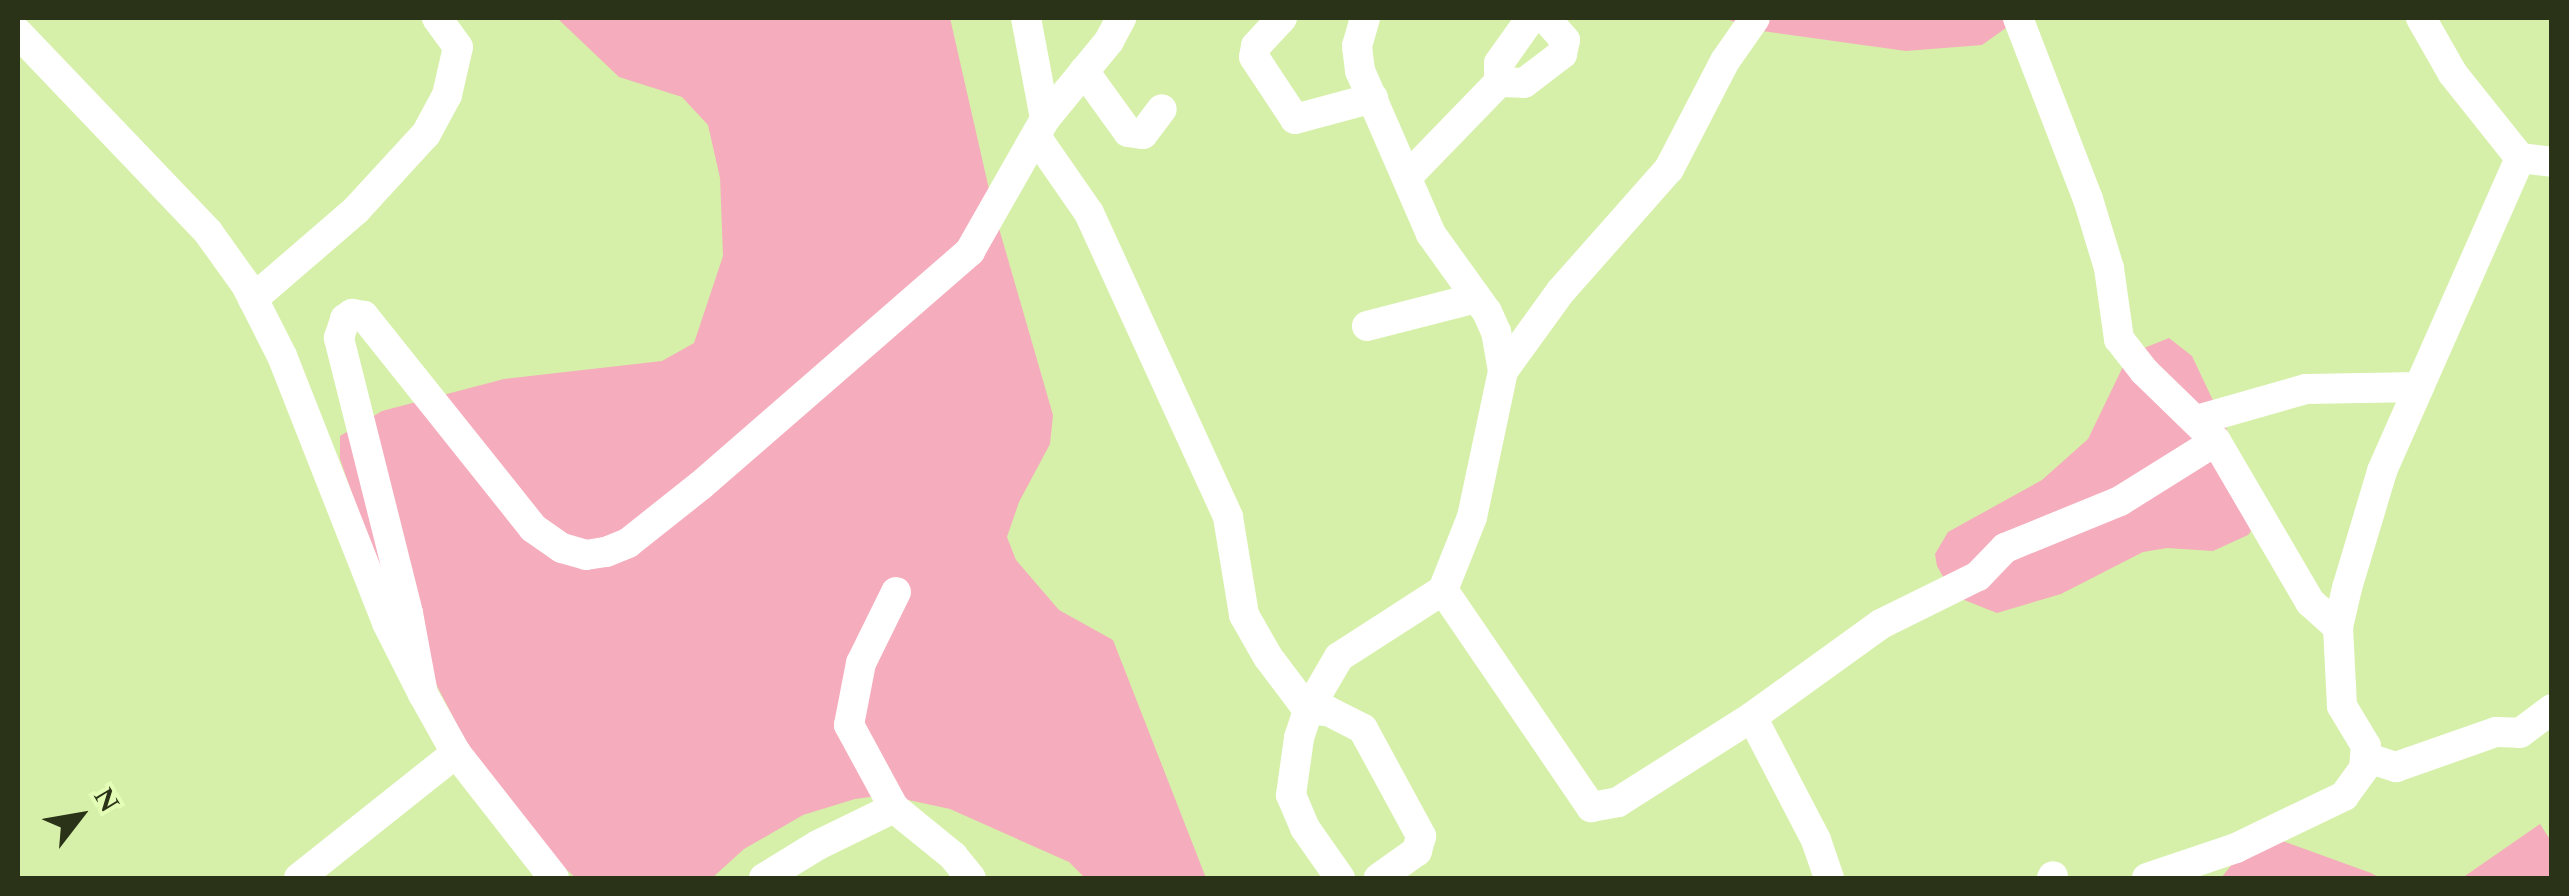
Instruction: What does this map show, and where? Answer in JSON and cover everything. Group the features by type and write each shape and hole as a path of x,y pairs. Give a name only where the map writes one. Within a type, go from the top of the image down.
{"street":[{"path":"253,299 356,210 426,134 447,94 458,47 437,18"},
{"path":"1026,18 1041,128 1089,212 1228,516 1244,615 1268,657 1308,710"},
{"path":"423,694 340,338 345,319 352,314 364,316 533,528 562,548 586,555 606,552 628,542 700,486 970,251 1041,128 1109,41 1122,18"},
{"path":"1282,18 1256,46 1254,58 1296,119 1373,98"},
{"path":"1340,878 1305,828 1292,795 1299,738 1308,710 1338,657 1443,590 1472,517 1503,371 1496,332 1431,234 1360,71 1357,46 1364,18"},
{"path":"1407,177 1500,82 1499,63 1531,18"},
{"path":"1500,82 1524,84 1562,54 1565,40 1545,18"},
{"path":"1503,371 1561,292 1668,169 1725,61 1755,18"},
{"path":"2018,18 2088,199 2109,268 2120,339 2144,371 2206,431 2310,602 2338,626"},
{"path":"2422,18 2453,74 2520,158 2552,162"},
{"path":"18,33 208,232 253,299 282,356 387,623 423,694 456,753 554,878"},
{"path":"1084,71 1128,132 1143,134 1162,109"},
{"path":"2147,878 2236,848 2344,796 2364,768 2366,746 2342,706 2338,626 2382,471 2520,158"},
{"path":"1367,326 1476,298"},
{"path":"1443,590 1591,806 1618,802 1752,717 1881,624 1978,576 2005,548 2120,501 2206,431 2306,389 2419,387"},
{"path":"896,592 862,664 849,726 894,808 953,856 970,878"},
{"path":"2365,758 2396,767 2496,732 2520,733 2552,709"},
{"path":"1308,710 1328,711 1362,729 1422,836 1417,852 1380,878"},
{"path":"1752,717 1816,840 1828,878"},
{"path":"299,878 456,753"},
{"path":"764,878 818,845 894,808"}],"shaded area":[{"path":"557,18 950,18 994,211 1053,415 1050,444 1019,502 1007,537 1016,560 1059,610 1113,640 1206,878 1085,878 1069,862 950,809 885,795 855,799 803,815 744,849 712,878 576,878 504,815 382,580 340,459 340,436 382,411 504,379 662,361 694,343 723,256 720,178 708,125 682,97 619,77"},
{"path":"1724,18 2020,18 1982,45 1906,51 1755,30"},
{"path":"2169,338 2192,356 2262,504 2260,519 2248,535 2213,551 2167,548 2143,552 2061,594 1997,613 1954,596 1937,566 1935,554 1948,532 2042,480 2088,439 2129,354"},
{"path":"2540,824 2551,841 2551,878 2462,878"},
{"path":"2258,832 2371,873 2380,878 2221,878"}]}
